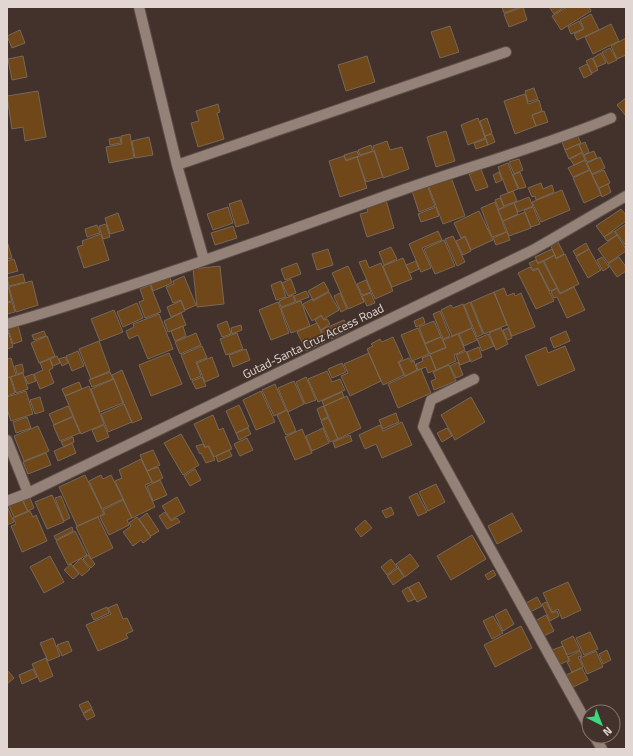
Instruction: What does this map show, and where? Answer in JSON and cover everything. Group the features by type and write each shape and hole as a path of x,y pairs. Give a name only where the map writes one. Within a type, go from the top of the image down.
{"street":[{"path":"140,7 177,165 204,260"},
{"path":"177,165 506,52"},
{"path":"7,324 65,307 204,260 447,174 583,130 611,118"},
{"name":"Gutad-Santa Cruz Access Road","path":"7,501 28,493 533,250 626,196"},
{"path":"474,379 431,400 423,427 581,713"},
{"path":"7,440 28,493"}],"building":[{"path":"502,7 520,7 504,13"},
{"path":"523,7 527,20 509,27 504,14"},
{"path":"549,7 564,7 554,14"},
{"path":"567,7 589,7 591,11 561,30 552,16"},
{"path":"591,14 599,30 577,40 574,34 584,29 580,20"},
{"path":"579,21 583,29 571,34 568,27"},
{"path":"611,24 619,41 593,54 585,37"},
{"path":"450,26 459,52 440,58 431,32"},
{"path":"20,30 25,43 12,48 7,36"},
{"path":"626,38 626,55 617,59 611,46"},
{"path":"610,48 617,60 608,64 602,52"},
{"path":"601,53 606,63 597,67 593,58"},
{"path":"23,56 27,77 12,80 8,59"},
{"path":"367,56 375,82 346,91 338,65"},
{"path":"592,58 598,70 592,73 586,61"},
{"path":"587,64 592,74 584,78 579,68"},
{"path":"534,88 538,99 528,102 525,91"},
{"path":"38,91 46,137 25,141 23,127 12,129 7,96"},
{"path":"525,94 528,104 539,100 542,111 532,115 536,126 515,134 504,101"},
{"path":"626,98 626,116 617,105"},
{"path":"218,104 220,112 217,113 224,139 198,147 191,123 199,121 196,111"},
{"path":"544,111 548,122 536,126 532,115"},
{"path":"478,118 485,138 468,145 461,125"},
{"path":"487,118 492,133 485,136 480,121"},
{"path":"446,131 455,161 436,167 427,137"},
{"path":"130,134 134,158 109,163 106,147 122,144 121,136"},
{"path":"492,134 495,142 488,145 485,136"},
{"path":"577,135 581,143 565,150 562,142"},
{"path":"120,137 121,143 110,145 109,139"},
{"path":"149,137 153,155 135,158 132,141"},
{"path":"486,139 488,145 476,149 474,143"},
{"path":"387,141 390,150 402,147 409,169 383,178 373,146"},
{"path":"585,142 589,152 584,155 579,145"},
{"path":"579,144 582,152 569,159 565,150"},
{"path":"371,145 373,151 360,155 358,150"},
{"path":"357,151 359,156 346,160 344,155"},
{"path":"374,151 383,177 366,182 357,157"},
{"path":"594,151 597,158 587,162 584,155"},
{"path":"582,153 585,160 574,165 570,159"},
{"path":"344,156 346,161 357,157 367,188 340,197 329,161"},
{"path":"600,157 605,168 592,174 587,163"},
{"path":"519,159 523,170 514,174 509,162"},
{"path":"585,160 589,170 573,177 568,168"},
{"path":"508,163 518,189 508,193 498,167"},
{"path":"481,169 488,187 476,191 469,174"},
{"path":"590,170 601,195 584,203 573,178"},
{"path":"604,170 610,183 599,188 592,175"},
{"path":"499,172 502,180 496,183 493,175"},
{"path":"520,172 526,187 519,189 513,175"},
{"path":"451,177 465,216 443,224 428,185"},
{"path":"541,183 543,189 552,185 554,192 536,200 535,196 532,197 528,188"},
{"path":"608,184 611,192 602,197 599,188"},
{"path":"427,185 435,206 419,212 412,191"},
{"path":"562,190 570,210 541,222 532,202"},
{"path":"513,191 517,201 504,206 500,196"},
{"path":"529,197 533,206 518,212 514,203"},
{"path":"500,198 504,207 499,209 495,200"},
{"path":"241,200 249,223 236,227 229,204"},
{"path":"386,200 394,228 367,237 360,214 368,212 366,206"},
{"path":"495,202 506,232 492,237 481,208"},
{"path":"514,203 518,214 503,221 498,210"},
{"path":"228,207 233,223 213,230 207,214"},
{"path":"436,207 439,216 421,222 418,214"},
{"path":"533,207 540,224 531,227 524,210"},
{"path":"621,209 626,215 626,221 604,237 596,226"},
{"path":"479,211 493,240 471,250 465,236 461,238 454,223"},
{"path":"525,212 531,228 509,236 503,221"},
{"path":"118,213 124,230 110,234 105,218"},
{"path":"106,224 110,237 103,239 99,226"},
{"path":"626,224 626,246 615,231"},
{"path":"97,225 100,233 87,237 85,229"},
{"path":"233,226 237,238 215,245 211,233"},
{"path":"438,231 442,240 422,248 431,268 421,272 409,244"},
{"path":"614,231 617,235 607,241 604,237"},
{"path":"507,232 510,240 496,245 493,238"},
{"path":"101,234 109,260 84,268 77,247 83,245 82,241"},
{"path":"617,235 626,251 608,263 598,249"},
{"path":"453,236 465,262 457,266 445,239"},
{"path":"465,237 471,251 463,255 456,241"},
{"path":"444,240 455,266 435,274 424,249"},
{"path":"7,241 12,258 7,259"},
{"path":"558,242 564,254 556,258 551,246"},
{"path":"586,243 589,249 576,256 573,251"},
{"path":"391,247 397,259 384,265 379,252"},
{"path":"328,249 333,265 317,270 312,254"},
{"path":"552,249 555,255 538,263 535,257"},
{"path":"589,249 601,270 588,278 576,257"},
{"path":"565,254 579,284 560,293 544,261 555,255 556,259"},
{"path":"602,257 609,267 603,271 597,260"},
{"path":"619,257 626,267 626,271 617,277 608,264"},
{"path":"403,258 412,279 392,287 383,266"},
{"path":"14,259 18,271 7,274 7,261"},
{"path":"366,260 369,268 381,263 393,291 375,299 359,262"},
{"path":"536,260 538,264 543,261 557,288 550,291 538,268 533,270 529,263"},
{"path":"416,261 419,269 410,273 406,265"},
{"path":"297,263 301,274 285,280 281,269"},
{"path":"220,266 224,304 197,307 193,269"},
{"path":"348,266 364,302 348,309 332,273"},
{"path":"530,267 533,271 538,269 554,301 536,309 518,273"},
{"path":"168,273 172,283 153,291 150,281"},
{"path":"23,274 25,282 9,286 7,278"},
{"path":"184,276 196,305 185,310 181,300 173,303 166,287 174,284 173,281"},
{"path":"291,279 296,293 288,296 282,283"},
{"path":"366,280 371,292 362,295 357,284"},
{"path":"32,281 38,305 16,312 9,287"},
{"path":"281,281 286,297 276,300 271,285"},
{"path":"7,282 12,301 7,302"},
{"path":"324,282 329,291 313,300 308,291"},
{"path":"150,285 161,312 145,318 139,302 144,300 140,289"},
{"path":"574,287 585,310 567,318 557,297 554,298 551,292 557,288 560,294"},
{"path":"504,288 507,296 514,293 515,296 521,293 535,327 512,336 494,292"},
{"path":"306,291 309,297 296,302 294,296"},
{"path":"329,292 339,310 324,319 321,315 312,321 303,304 312,299 313,301"},
{"path":"494,292 507,325 484,334 471,302"},
{"path":"340,293 347,309 341,312 334,296"},
{"path":"371,293 375,303 367,306 362,296"},
{"path":"293,295 295,302 281,307 279,301"},
{"path":"181,301 185,311 171,317 167,307"},
{"path":"301,301 310,326 291,333 281,308"},
{"path":"12,302 15,312 7,314 7,303"},
{"path":"278,302 289,333 271,340 259,310"},
{"path":"470,302 483,334 477,337 464,305"},
{"path":"137,303 143,318 123,327 117,312"},
{"path":"463,304 472,328 452,336 441,310 451,305 453,308"},
{"path":"114,310 123,332 100,341 91,319"},
{"path":"440,311 450,336 443,339 433,314"},
{"path":"181,313 186,325 168,332 164,321"},
{"path":"159,314 173,349 148,359 138,335 129,339 126,331 134,327 133,324"},
{"path":"321,316 324,320 327,319 330,324 321,330 315,320"},
{"path":"423,317 425,323 416,327 414,321"},
{"path":"344,320 349,330 331,339 328,333 323,335 321,330"},
{"path":"227,321 231,334 222,337 217,325"},
{"path":"434,321 441,337 425,343 419,327"},
{"path":"317,323 322,335 303,344 297,332"},
{"path":"18,325 22,341 13,344 8,329"},
{"path":"241,325 242,330 232,334 231,328"},
{"path":"183,326 186,336 175,341 171,331"},
{"path":"418,328 429,354 412,361 401,335"},
{"path":"472,328 477,340 464,346 459,334"},
{"path":"501,328 508,344 496,350 489,333"},
{"path":"508,328 512,338 507,340 503,330"},
{"path":"7,329 13,347 7,349"},
{"path":"44,331 46,336 34,340 32,335"},
{"path":"566,331 570,341 554,348 550,338"},
{"path":"196,333 201,345 180,354 175,342"},
{"path":"237,333 243,349 226,355 220,339"},
{"path":"458,334 465,350 454,355 456,361 436,370 430,354 446,348 443,340"},
{"path":"488,334 494,346 482,351 477,339"},
{"path":"47,336 55,356 39,363 31,343"},
{"path":"321,336 325,342 306,351 303,345"},
{"path":"393,337 403,359 398,362 404,375 383,385 367,349 373,346 371,344 380,339 382,342"},
{"path":"441,337 446,347 430,354 425,344"},
{"path":"99,341 110,371 91,379 79,349"},
{"path":"202,346 207,358 196,362 201,376 191,380 181,355"},
{"path":"565,346 575,370 538,386 525,356 546,347 548,353"},
{"path":"479,347 482,357 471,362 467,352"},
{"path":"246,349 250,360 233,367 229,355"},
{"path":"78,351 84,366 72,371 66,356"},
{"path":"466,351 470,361 460,365 456,355"},
{"path":"169,353 182,384 151,396 139,365"},
{"path":"369,353 381,381 350,396 341,376 348,373 344,364"},
{"path":"430,355 436,370 428,373 426,367 418,370 416,364 423,361 422,358"},
{"path":"57,356 60,363 53,366 50,359"},
{"path":"65,357 68,363 62,366 59,359"},
{"path":"212,357 219,376 205,382 197,363"},
{"path":"11,358 16,375 7,378 7,359"},
{"path":"409,358 411,362 414,361 417,370 405,376 399,362"},
{"path":"50,359 53,368 49,370 54,383 40,389 34,374 43,370 40,363"},
{"path":"458,362 463,375 456,378 450,366"},
{"path":"342,363 346,372 332,378 328,369"},
{"path":"22,364 24,372 17,374 15,366"},
{"path":"449,365 456,381 434,390 431,381 436,379 433,372"},
{"path":"421,369 431,393 398,408 388,384"},
{"path":"122,370 142,419 132,423 112,375"},
{"path":"327,371 332,382 340,379 345,390 318,402 308,379"},
{"path":"110,372 113,379 92,387 89,380"},
{"path":"23,373 28,389 16,393 11,377"},
{"path":"33,374 36,381 28,384 25,377"},
{"path":"10,377 15,393 7,396 7,378"},
{"path":"202,377 206,386 196,389 192,381"},
{"path":"306,377 316,400 305,404 296,382"},
{"path":"114,379 123,403 100,412 91,389"},
{"path":"294,381 304,404 288,412 278,388"},
{"path":"79,382 82,389 65,396 62,389"},
{"path":"275,384 286,410 274,416 262,390"},
{"path":"89,386 104,424 81,434 65,396"},
{"path":"26,391 33,414 11,421 7,409 7,397"},
{"path":"261,391 275,422 256,430 243,400"},
{"path":"342,392 344,397 324,406 322,401"},
{"path":"347,396 361,428 338,439 324,406"},
{"path":"40,397 44,411 35,414 30,400"},
{"path":"471,397 485,422 455,440 441,415"},
{"path":"124,404 132,422 108,432 101,414"},
{"path":"239,405 249,427 236,433 226,411"},
{"path":"68,406 73,416 54,425 49,414"},
{"path":"323,406 328,417 321,420 317,409"},
{"path":"287,410 296,431 286,435 277,415"},
{"path":"396,413 399,422 383,429 379,420"},
{"path":"213,415 219,430 223,428 232,449 214,457 209,446 205,447 194,424"},
{"path":"27,417 31,428 16,433 13,422"},
{"path":"73,417 80,433 60,441 53,425"},
{"path":"328,418 338,439 330,442 321,421"},
{"path":"402,422 412,445 382,458 376,444 365,449 359,435 380,425 383,431"},
{"path":"104,425 109,437 97,442 92,430"},
{"path":"38,426 49,451 24,461 14,436"},
{"path":"248,428 251,434 239,440 236,433"},
{"path":"323,428 329,443 312,451 306,436"},
{"path":"447,428 452,436 442,442 437,433"},
{"path":"302,429 312,453 295,460 285,437"},
{"path":"181,434 199,465 183,475 164,443"},
{"path":"350,435 352,441 335,448 333,442"},
{"path":"73,437 74,442 64,447 61,442"},
{"path":"247,438 253,450 240,456 234,444"},
{"path":"72,443 76,453 58,461 54,451"},
{"path":"203,444 205,448 208,446 215,460 206,463 196,446"},
{"path":"153,450 160,465 147,471 140,455"},
{"path":"229,450 232,456 218,462 216,456"},
{"path":"46,453 51,465 28,474 23,462"},
{"path":"141,459 152,482 145,485 155,507 132,518 115,481 122,478 119,470"},
{"path":"158,467 163,478 153,483 147,471"},
{"path":"195,469 201,480 190,486 184,476"},
{"path":"85,475 104,514 77,526 59,487"},
{"path":"101,475 103,479 111,475 123,499 102,509 89,481"},
{"path":"160,480 167,495 153,501 147,486"},
{"path":"436,484 445,502 428,511 419,492"},
{"path":"417,493 427,512 418,516 409,497"},
{"path":"52,495 64,522 47,529 35,502"},
{"path":"61,496 70,518 64,521 55,498"},
{"path":"177,497 185,512 171,520 162,506"},
{"path":"30,498 34,508 28,511 23,501"},
{"path":"22,500 28,511 14,517 9,506"},
{"path":"123,500 132,518 127,520 129,525 109,535 100,517 105,514 103,510"},
{"path":"7,506 14,522 7,525"},
{"path":"391,507 394,514 386,518 382,511"},
{"path":"30,511 33,517 36,515 47,541 22,552 11,526 16,524 13,518"},
{"path":"165,512 171,521 177,518 180,522 167,529 159,516"},
{"path":"147,513 159,531 151,536 139,519"},
{"path":"512,513 522,531 497,544 488,526"},
{"path":"98,517 113,548 91,559 76,527"},
{"path":"137,517 151,537 143,543 141,540 133,546 123,532 131,526 129,523"},
{"path":"365,520 372,528 361,537 355,529"},
{"path":"72,527 73,531 56,540 54,536"},
{"path":"75,531 87,555 68,565 56,541"},
{"path":"472,535 486,559 451,580 437,556"},
{"path":"410,554 419,566 405,577 396,564"},
{"path":"88,555 95,564 91,568 83,559"},
{"path":"50,556 64,582 44,593 30,567"},
{"path":"81,558 90,569 82,576 73,566"},
{"path":"391,559 397,567 387,575 381,567"},
{"path":"71,564 79,574 73,579 64,570"},
{"path":"398,568 404,577 393,585 387,576"},
{"path":"493,570 496,575 488,580 485,575"},
{"path":"419,582 427,597 417,602 409,587"},
{"path":"568,582 581,610 562,619 558,609 552,612 543,593"},
{"path":"408,587 415,599 408,602 402,591"},
{"path":"537,597 542,606 530,612 526,603"},
{"path":"546,602 552,613 557,611 559,616 550,621 542,604"},
{"path":"117,604 123,619 127,618 133,631 126,634 128,638 98,651 86,625 111,614 108,608"},
{"path":"107,607 109,613 94,620 91,614"},
{"path":"506,609 514,624 503,631 495,615"},
{"path":"546,615 554,631 542,637 535,621"},
{"path":"493,616 503,633 492,639 483,621"},
{"path":"521,626 532,648 495,667 484,645"},
{"path":"590,632 598,649 584,655 576,638"},
{"path":"573,636 580,650 567,655 561,642"},
{"path":"53,638 60,656 48,661 40,643"},
{"path":"68,641 72,651 62,656 57,645"},
{"path":"563,646 569,660 559,665 552,650"},
{"path":"607,650 611,660 603,664 599,654"},
{"path":"580,651 582,656 578,657 583,667 572,672 567,662 570,661 568,657"},
{"path":"596,651 603,667 587,674 580,658"},
{"path":"46,658 53,676 40,682 32,664"},
{"path":"582,668 588,680 571,688 566,675"},
{"path":"33,669 37,677 22,684 19,675"},
{"path":"7,670 14,678 7,684"},
{"path":"88,701 92,708 83,713 79,705"},
{"path":"92,709 95,716 87,720 83,714"}]}
